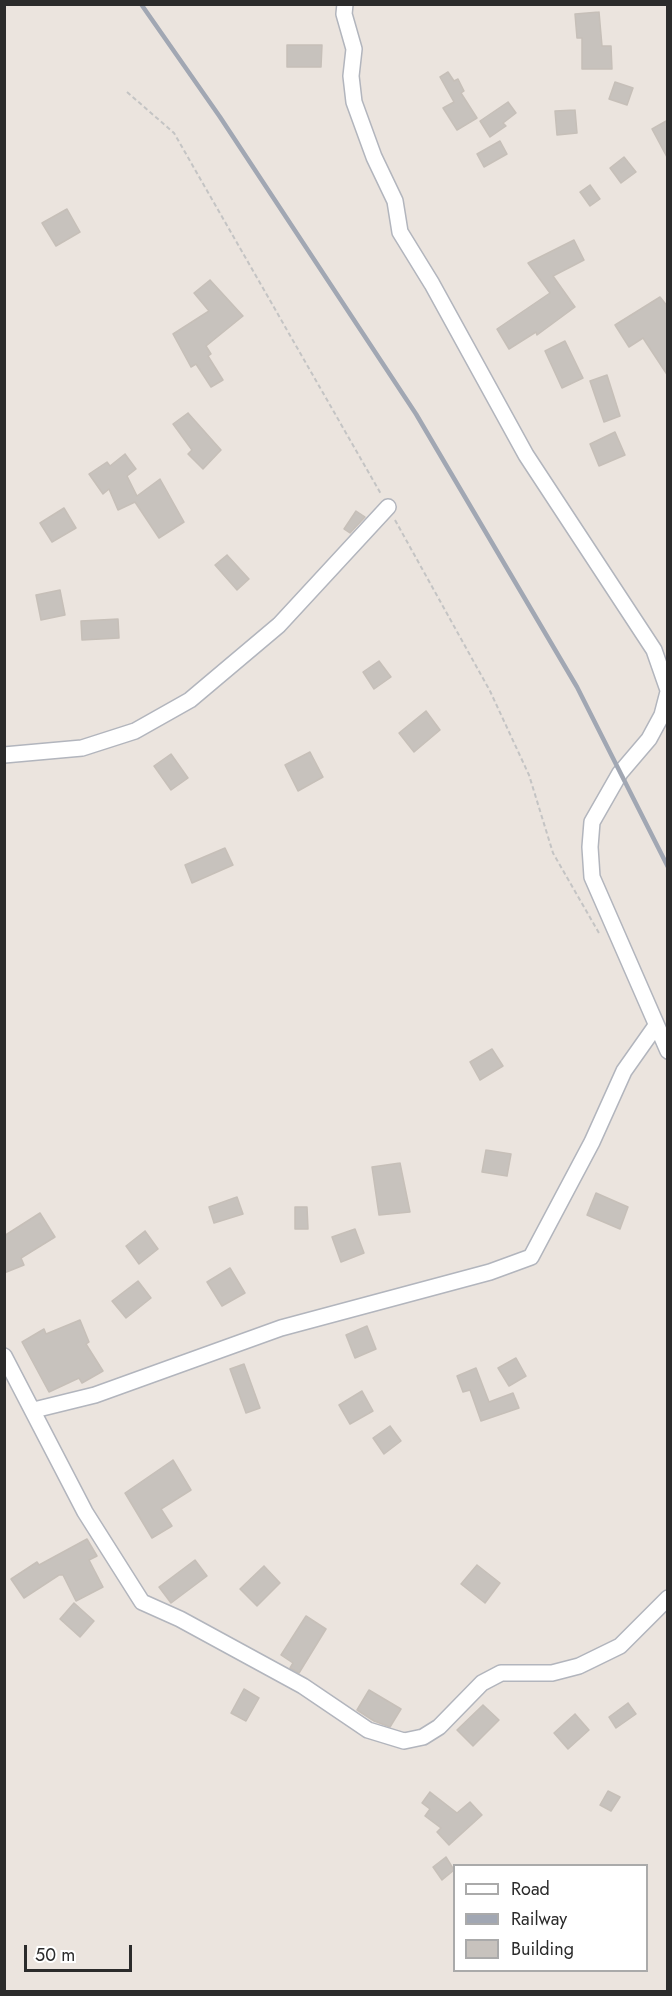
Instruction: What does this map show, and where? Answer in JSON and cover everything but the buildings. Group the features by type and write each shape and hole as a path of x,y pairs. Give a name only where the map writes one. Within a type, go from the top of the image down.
{"street":[{"path":"345,4 344,14 354,49 351,76 354,102 374,157 395,201 400,232 432,284 526,455 654,650 668,691 662,715 649,739 620,773 592,822 590,847 592,877 614,924 655,1027 668,1051"},
{"path":"4,755 82,748 135,731 190,700 279,625 388,507"},
{"path":"34,1410 95,1395 281,1328 490,1272 531,1257 592,1143 624,1071 655,1027"},
{"path":"4,1356 85,1512 142,1602 303,1686 368,1730 404,1741 423,1737 439,1727 482,1683 501,1672 552,1673 579,1666 620,1646 668,1598"}],"path":[{"path":"127,92 174,133 388,507 490,691 529,775 553,853 600,934"}],"railway":[{"path":"141,4 220,117 416,414 577,687 668,867"}]}
